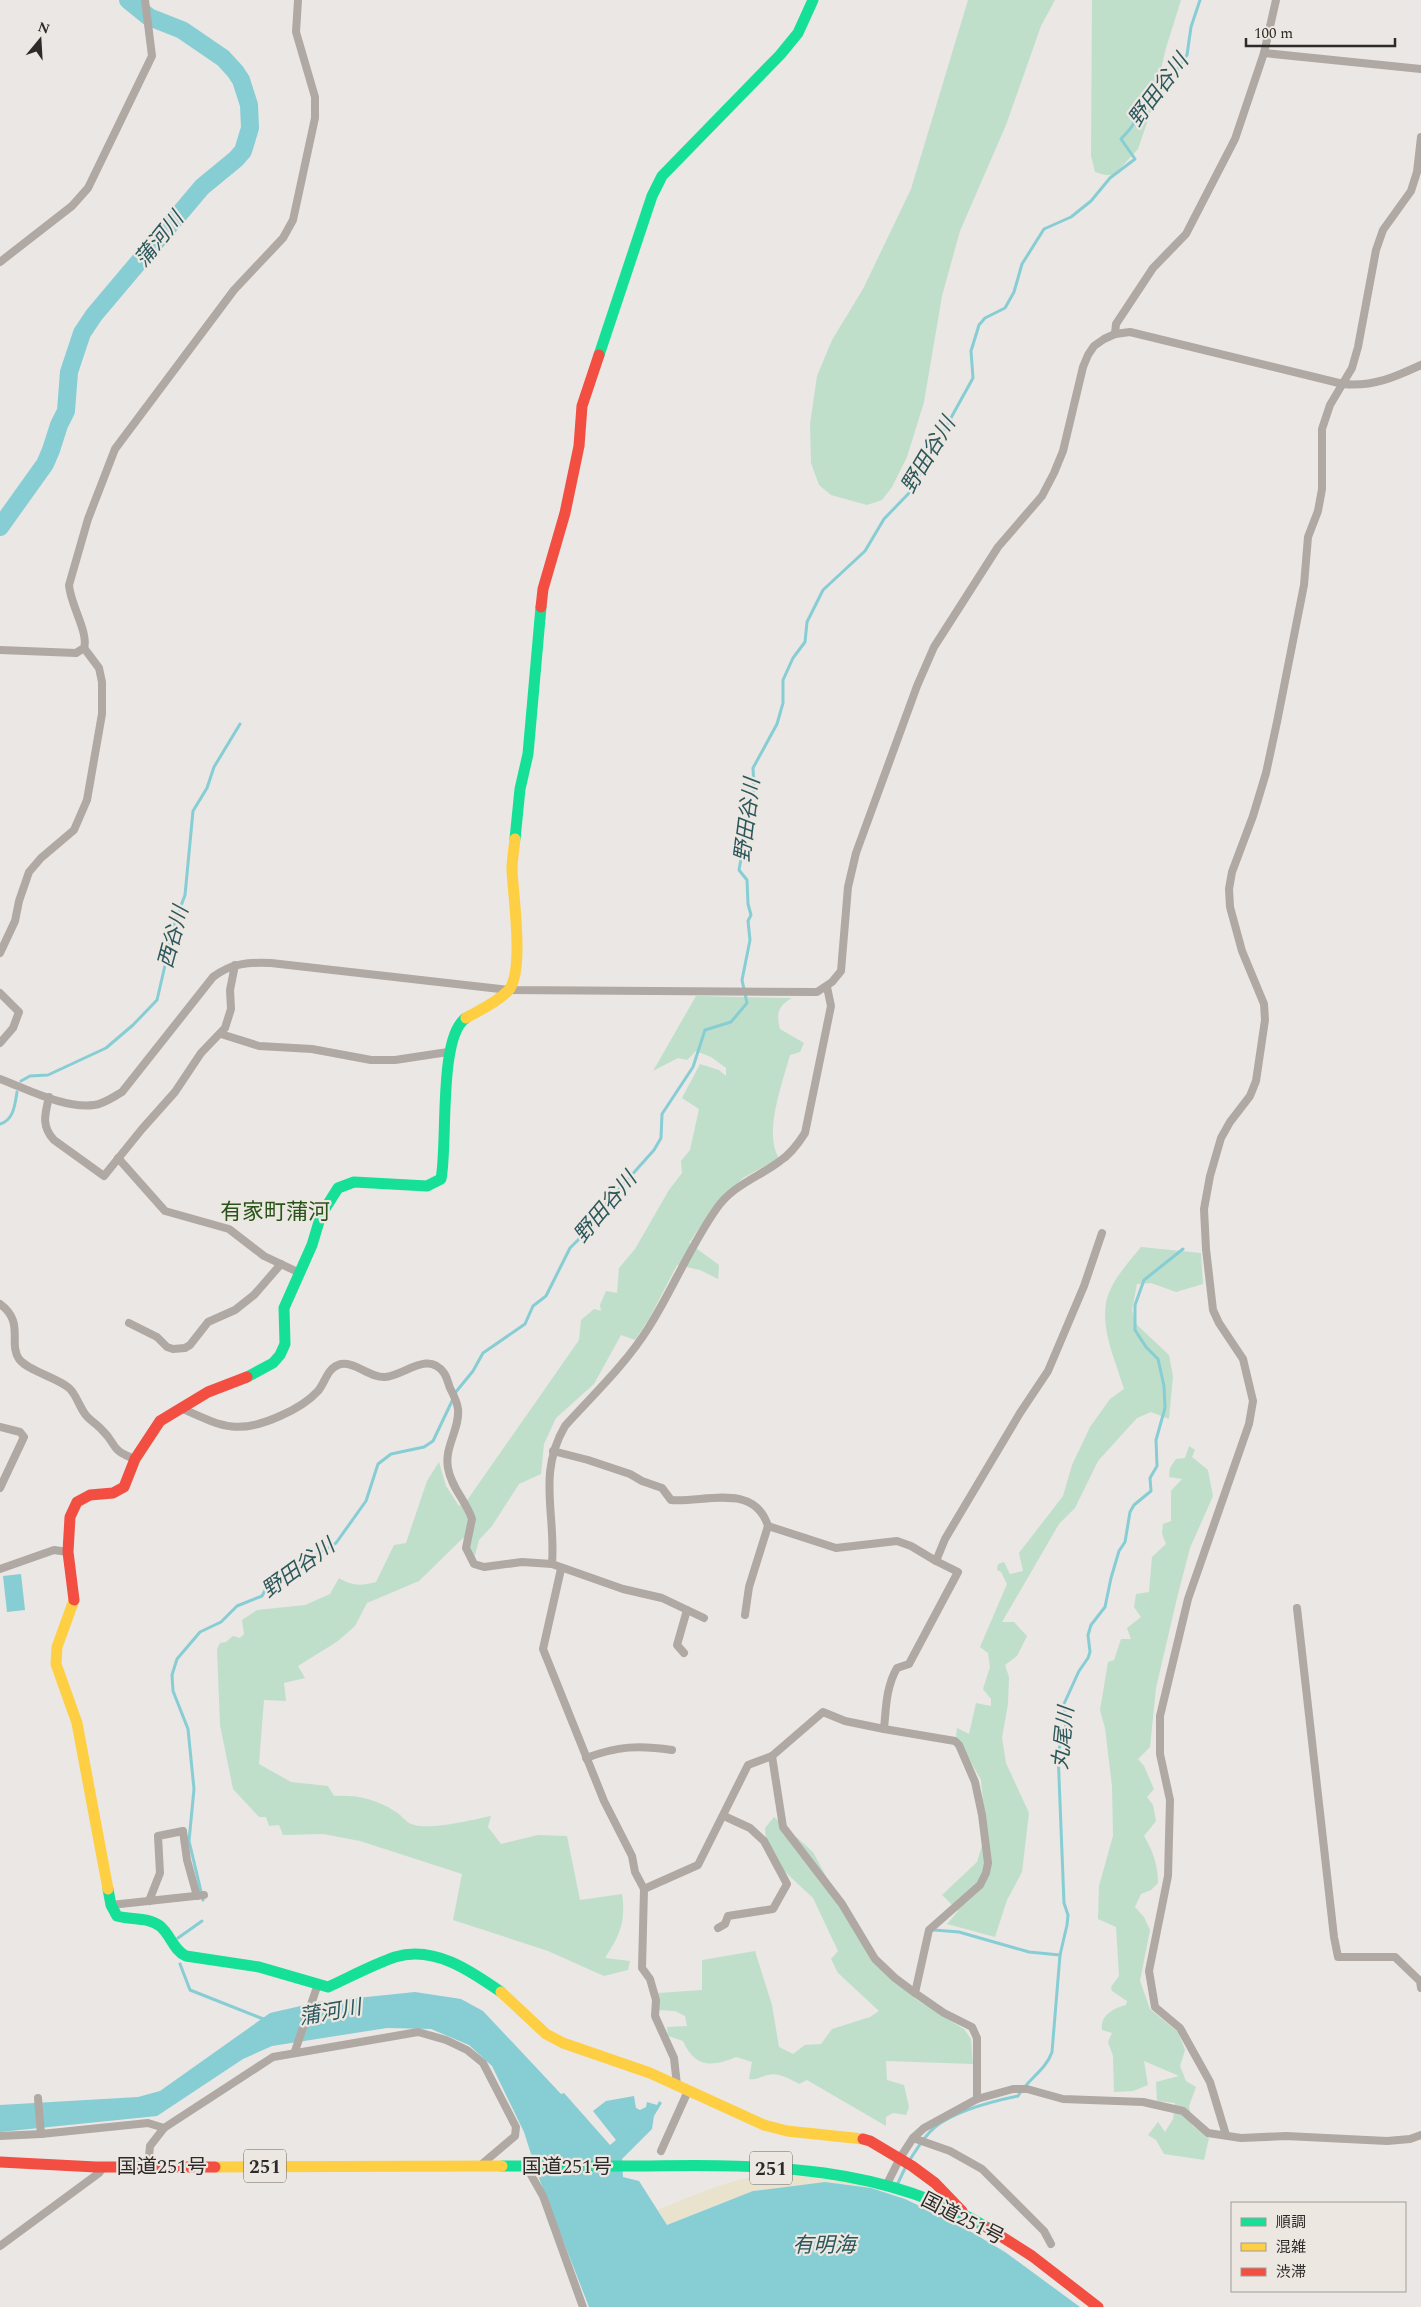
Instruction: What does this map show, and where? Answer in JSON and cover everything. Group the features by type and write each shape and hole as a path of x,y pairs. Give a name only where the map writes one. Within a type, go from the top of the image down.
{"main road":[{"path":"813,0 798,33 780,55 662,176 652,196 582,406 579,446 567,503 543,589 528,754 520,789 512,868 517,954 515,972 509,990 486,1007 463,1020 457,1027 448,1052 446,1160 441,1179 427,1186 354,1182 338,1188 321,1216 300,1273 284,1308 285,1344 277,1359 257,1373 208,1392 183,1409 160,1421 135,1459 128,1480 120,1491 90,1495 77,1502 70,1517 68,1552 74,1601 57,1647 56,1664 78,1723 111,1905 118,1916 147,1920 163,1928 177,1950 187,1956 235,1962 298,1976 318,1984 334,1986 396,1957 418,1955 441,1958 472,1972 503,1993 546,2034 563,2043 650,2073 764,2125 787,2131 846,2136 870,2141 906,2161 935,2183 966,2215"},
{"name":"国道251号","path":"0,2162 32,2165 148,2167 649,2166 782,2168 822,2171 893,2186 966,2215 1020,2248 1098,2307"}],"street":[{"path":"0,262 72,206 88,188 152,56 145,0"},
{"path":"0,953 15,921 19,901 29,872 41,858 74,830 87,800 102,714 102,682 99,668 84,648 85,640 70,596 69,585 88,519 115,449 234,290 283,238 293,220 315,111 316,97 296,32 298,0"},
{"path":"1115,334 1116,324 1153,268 1176,246 1192,223 1235,139 1264,53 1276,0"},
{"path":"1264,53 1421,69"},
{"path":"1226,2135 1210,2082 1180,2028 1155,2007 1149,1971 1168,1876 1170,1800 1160,1754 1160,1716 1188,1599 1249,1424 1253,1401 1243,1359 1219,1323 1213,1310 1206,1249 1204,1209 1210,1176 1222,1138 1230,1122 1250,1096 1256,1081 1265,1020 1264,1004 1242,951 1230,907 1229,889 1232,872 1254,816 1266,773 1304,585 1307,544 1318,511 1322,489 1322,429 1330,405 1352,368 1358,347 1376,250 1383,230 1411,192 1417,172 1421,137"},
{"path":"0,1079 68,1104 96,1105 122,1092 146,1059 213,977 235,965 271,963 509,990 817,992 827,987 837,976 843,964 848,887 856,853 917,686 931,654 959,606 998,547 1042,496 1062,451 1083,367 1094,346 1115,334 1130,332 1146,334 1343,384 1359,385 1380,383 1421,365"},
{"path":"0,650 76,653 84,648"},
{"path":"50,1097 44,1126 54,1140 104,1176 175,1092 202,1053 221,1034 229,1018 230,990 235,965"},
{"path":"552,1564 548,1474 553,1451 565,1426 622,1364 648,1328 682,1264 717,1207 748,1180 780,1161 795,1148 805,1133 830,1006 827,987"},
{"path":"0,993 19,1012 14,1028 0,1043"},
{"path":"221,1034 259,1046 312,1049 371,1060 395,1060 448,1052"},
{"path":"118,1158 165,1212 229,1229 264,1256 300,1273"},
{"path":"936,1561 945,1539 1020,1413 1048,1371 1084,1286 1102,1233"},
{"path":"129,1322 158,1338 167,1347 173,1349 185,1348 190,1345 208,1322 235,1310 254,1295 280,1264"},
{"path":"0,1304 7,1310 15,1325 16,1350 20,1361 71,1389 85,1415 104,1432 114,1448 122,1454 135,1459"},
{"path":"183,1409 230,1427 244,1428 260,1425 294,1410 319,1389 333,1367 342,1364 370,1374 387,1377 420,1364 439,1368 444,1374 456,1402 457,1421 447,1459 453,1482 472,1519 466,1548 470,1560 474,1564 484,1567 522,1562 552,1564 623,1589 662,1598 704,1618"},
{"path":"0,1427 20,1432 24,1437 0,1488"},
{"path":"553,1451 630,1474 642,1481 662,1488 671,1500 726,1497 746,1502 762,1512 768,1526 749,1588 745,1615"},
{"path":"768,1526 836,1548 897,1541 911,1546 958,1572 909,1664 897,1668 892,1677 887,1698 884,1729"},
{"path":"0,1569 54,1550 68,1552"},
{"path":"561,1568 543,1649 604,1801 632,1856 635,1872 644,1889 642,1968 650,1979 654,1993 655,2016 674,2058 677,2085"},
{"path":"1297,1608 1334,1937 1338,1957 1396,1957 1420,1980 1421,1988"},
{"path":"684,1653 677,1645 677,1639 687,1610"},
{"path":"644,1889 698,1865 748,1765 772,1756 824,1712 845,1721 955,1741 975,1782 988,1863 986,1873 980,1885 929,1930 915,1993"},
{"path":"586,1758 625,1747 644,1746 672,1750"},
{"path":"772,1756 783,1827 842,1904 875,1959 895,1978 944,2014 972,2027 978,2045 977,2099"},
{"path":"718,1928 725,1924 728,1916 773,1909 787,1884 764,1841 750,1828 724,1816"},
{"path":"111,1905 149,1901 200,1895 187,1860 183,1832 158,1836 160,1873 149,1901"},
{"path":"295,2051 318,1984"},
{"path":"148,2167 150,2146 164,2128 266,2061 295,2051 418,2032 446,2040 467,2050 483,2063 516,2127 515,2136 478,2167"},
{"path":"893,2186 924,2128 977,2099 1022,2089 1062,2099 1143,2102 1183,2111 1208,2133 1241,2138 1286,2136 1387,2141 1410,2139 1421,2135"},
{"path":"661,2151 688,2091"},
{"path":"38,2100 41,2133"},
{"path":"0,2136 148,2123 164,2128"},
{"path":"919,2140 950,2151 982,2169 1044,2231 1051,2244"},
{"path":"0,2246 99,2173 104,2166"},
{"path":"528,2166 543,2196 583,2307"}],"green space":[{"path":"968,0 1055,0 1041,26 1006,125 960,231 942,296 924,402 907,457 892,487 882,500 867,505 831,495 819,485 811,463 810,424 817,376 832,340 863,289 911,189"},
{"path":"1092,0 1181,0 1166,48 1151,111 1138,149 1114,175 1095,172 1091,156"},
{"path":"696,996 792,998 779,1010 780,1029 804,1043 800,1052 790,1055 779,1093 773,1135 779,1158 743,1178 714,1206 689,1243 719,1265 718,1279 700,1270 677,1265 649,1319 635,1340 621,1335 594,1384 556,1418 544,1444 541,1474 519,1484 492,1526 479,1540 474,1559 470,1550 470,1544 463,1538 419,1581 367,1603 355,1626 338,1641 298,1666 305,1678 284,1683 286,1701 264,1700 259,1764 291,1782 328,1786 334,1796 359,1797 374,1801 396,1812 409,1823 419,1826 451,1824 491,1816 488,1827 501,1844 538,1835 567,1836 580,1900 622,1894 623,1913 621,1928 605,1958 630,1961 628,1970 604,1976 548,1951 453,1920 462,1874 360,1841 323,1834 283,1835 279,1825 269,1826 266,1817 259,1817 233,1789 220,1725 217,1649 220,1643 226,1642 233,1636 240,1638 244,1634 242,1620 257,1610 305,1605 330,1594 339,1578 348,1583 357,1584 376,1582 394,1545 406,1543 427,1481 439,1462 446,1486 459,1506 468,1499 579,1340 581,1320 594,1309 601,1311 600,1305 606,1291 617,1293 619,1268 635,1249 669,1190 682,1173 681,1161 690,1150 699,1109 682,1098 700,1064 719,1070 726,1076 726,1068 711,1057 696,1051 687,1060 678,1058 653,1071"},
{"path":"1141,1247 1201,1253 1203,1284 1176,1292 1151,1283 1137,1284 1132,1310 1136,1324 1169,1355 1173,1376 1169,1419 1151,1412 1137,1418 1098,1461 1075,1508 1059,1524 1002,1622 1014,1622 1027,1636 1017,1656 1005,1665 1009,1677 1008,1704 1002,1738 1006,1763 1029,1813 1022,1872 1007,1900 995,1937 947,1924 958,1911 942,1895 977,1862 986,1832 981,1780 956,1736 957,1728 969,1734 976,1703 991,1706 991,1699 983,1689 990,1667 988,1653 980,1647 1007,1584 1001,1572 997,1570 998,1564 1004,1562 1010,1574 1023,1571 1019,1553 1063,1496 1072,1465 1090,1427 1110,1399 1124,1389 1107,1335 1106,1303 1115,1280"},
{"path":"1189,1446 1195,1450 1192,1457 1208,1470 1213,1496 1190,1548 1177,1598 1156,1688 1150,1747 1138,1759 1144,1766 1154,1789 1147,1797 1153,1805 1156,1821 1144,1836 1154,1858 1158,1883 1151,1890 1141,1894 1135,1907 1144,1917 1150,1930 1140,1981 1150,2009 1178,2032 1185,2050 1180,2066 1186,2081 1196,2087 1189,2106 1192,2125 1209,2138 1204,2160 1164,2154 1156,2140 1148,2135 1158,2122 1165,2132 1173,2119 1175,2103 1157,2101 1156,2082 1179,2076 1144,2061 1148,2085 1133,2091 1114,2092 1113,2056 1108,2042 1112,2033 1102,2030 1102,2025 1103,2020 1109,2013 1126,2005 1127,2001 1112,1991 1111,1987 1119,1976 1116,1927 1098,1919 1099,1886 1113,1836 1112,1786 1105,1728 1100,1710 1108,1662 1114,1660 1121,1639 1131,1639 1127,1628 1141,1617 1134,1607 1136,1594 1149,1592 1152,1557 1166,1544 1162,1534 1163,1524 1171,1521 1171,1491 1182,1479 1169,1477 1170,1468 1176,1459 1185,1458"},
{"path":"774,1817 813,1852 872,1962 917,2000 964,2029 971,2039 973,2064 886,2061 887,2080 904,2085 909,2107 906,2115 893,2113 886,2117 886,2126 807,2080 799,2084 776,2074 749,2079 752,2062 736,2057 719,2063 699,2061 688,2050 683,2041 668,2036 667,2027 687,2026 685,2016 675,2011 657,2010 658,1993 702,1990 702,1960 755,1951 772,2005 779,2047 793,2054 805,2045 821,2044 832,2029 870,2017 879,2011 838,1973 831,1959 838,1951 813,1898 767,1855 765,1828"}],"sand":[{"path":"777,2173 853,2183 871,2188 825,2182 753,2191 667,2225 658,2210 731,2182"}],"water":[{"path":"21,1574 25,1610 7,1612 3,1576"},
{"name":"有明海","path":"415,1992 461,1999 483,2011 561,2094 564,2093 610,2145 616,2140 593,2111 606,2101 634,2096 636,2108 640,2110 646,2107 647,2102 657,2105 659,2101 662,2103 654,2116 652,2129 622,2159 623,2177 639,2181 667,2225 753,2191 825,2182 871,2188 905,2199 958,2224 1005,2252 1080,2307 589,2307 537,2173 524,2132 492,2066 469,2045 431,2029 387,2028 272,2046 243,2059 157,2116 0,2132 0,2105 138,2097 160,2091 270,2013 318,2002"}],"waterway":[{"name":"蒲河川","path":"0,527 45,464 51,450 59,425 66,411 69,372 82,333 94,315 202,187 243,151 250,128 249,105 241,80 223,58 182,30 149,17 128,0"},
{"name":"野田谷川","path":"455,1393 473,1371 483,1353 525,1324 533,1306 546,1296 570,1248 596,1222 596,1215 654,1150 661,1138 662,1114 693,1067 705,1030 731,1022 747,1003 742,980 750,940 748,921 751,915 748,904 747,880 739,870 754,788 753,768 777,724 783,703 783,680 793,658 805,642 807,622 823,590 865,551 884,519 910,492 973,378 971,351 979,325 985,318 1005,308 1014,292 1022,264 1044,229 1071,217 1091,201 1110,178 1135,159 1121,139 1150,99 1164,88 1187,55 1191,27 1200,0"},
{"name":"西谷川","path":"21,1081 30,1076 48,1075 106,1048 133,1025 157,1000 175,922 185,895 193,811 207,788 214,767 240,724"},
{"name":"西谷川","path":"0,1124 5,1122 11,1115 17,1092"},
{"name":"丸尾川","path":"909,2161 927,2134 943,2121 975,2107 1018,2096 1046,2064 1052,2052 1060,1955 1068,1915 1064,1903 1058,1752 1066,1724 1063,1706 1079,1671 1088,1658 1090,1652 1088,1635 1091,1625 1105,1607 1119,1551 1125,1542 1130,1512 1134,1505 1151,1491 1150,1478 1157,1466 1156,1440 1165,1408 1164,1386 1158,1359 1146,1347 1135,1330 1135,1305 1144,1280 1183,1249"},
{"name":"野田谷川","path":"203,1900 189,1841 194,1789 188,1729 173,1691 172,1675 177,1659 200,1632 221,1622 237,1606 262,1596 268,1585 336,1543 366,1501 378,1464 391,1454 424,1447 433,1441 453,1399"},
{"name":"野田谷川","path":"178,1938 202,1921"},
{"path":"934,1930 959,1932 1029,1952 1060,1955"},
{"name":"野田谷川","path":"180,1964 190,1990 266,2020"},
{"name":"丸尾川","path":"898,2183 906,2166"}],"traffic: fast":[{"path":"599,355 652,196 662,176 780,55 798,33 813,0"},
{"path":"515,839 520,789 528,754 541,607"},
{"path":"247,1377 273,1363 280,1355 285,1344 284,1308 312,1245 321,1215 338,1188 354,1182 427,1186 441,1179 446,1092 451,1046 457,1029 466,1018"},
{"path":"108,1889 111,1905 117,1916 155,1923 164,1930 178,1950 186,1956 259,1967 328,1987 395,1957 424,1954 451,1962 501,1992"},
{"path":"502,2166 738,2166 824,2173 867,2181 908,2192 949,2207 988,2228"}],"traffic: slow":[{"path":"466,1018 498,999 508,991 513,982 517,951 512,870 515,839"},
{"path":"74,1600 57,1647 56,1664 77,1723 108,1889"},
{"path":"501,1992 546,2034 563,2043 650,2073 764,2125 787,2131 863,2139"},
{"path":"215,2167 502,2166"}],"traffic: jam":[{"path":"541,607 543,589 565,513 579,446 582,406 599,355"},
{"path":"74,1600 68,1552 70,1517 77,1502 90,1495 113,1493 124,1487 135,1459 160,1421 208,1392 247,1377"},
{"path":"863,2139 870,2141 912,2166 935,2183 962,2211"},
{"path":"0,2162 96,2167 215,2167"},
{"path":"988,2228 1032,2256 1098,2307"}],"district":[{"name":"有家町蒲河","path":"275,1211"}]}
